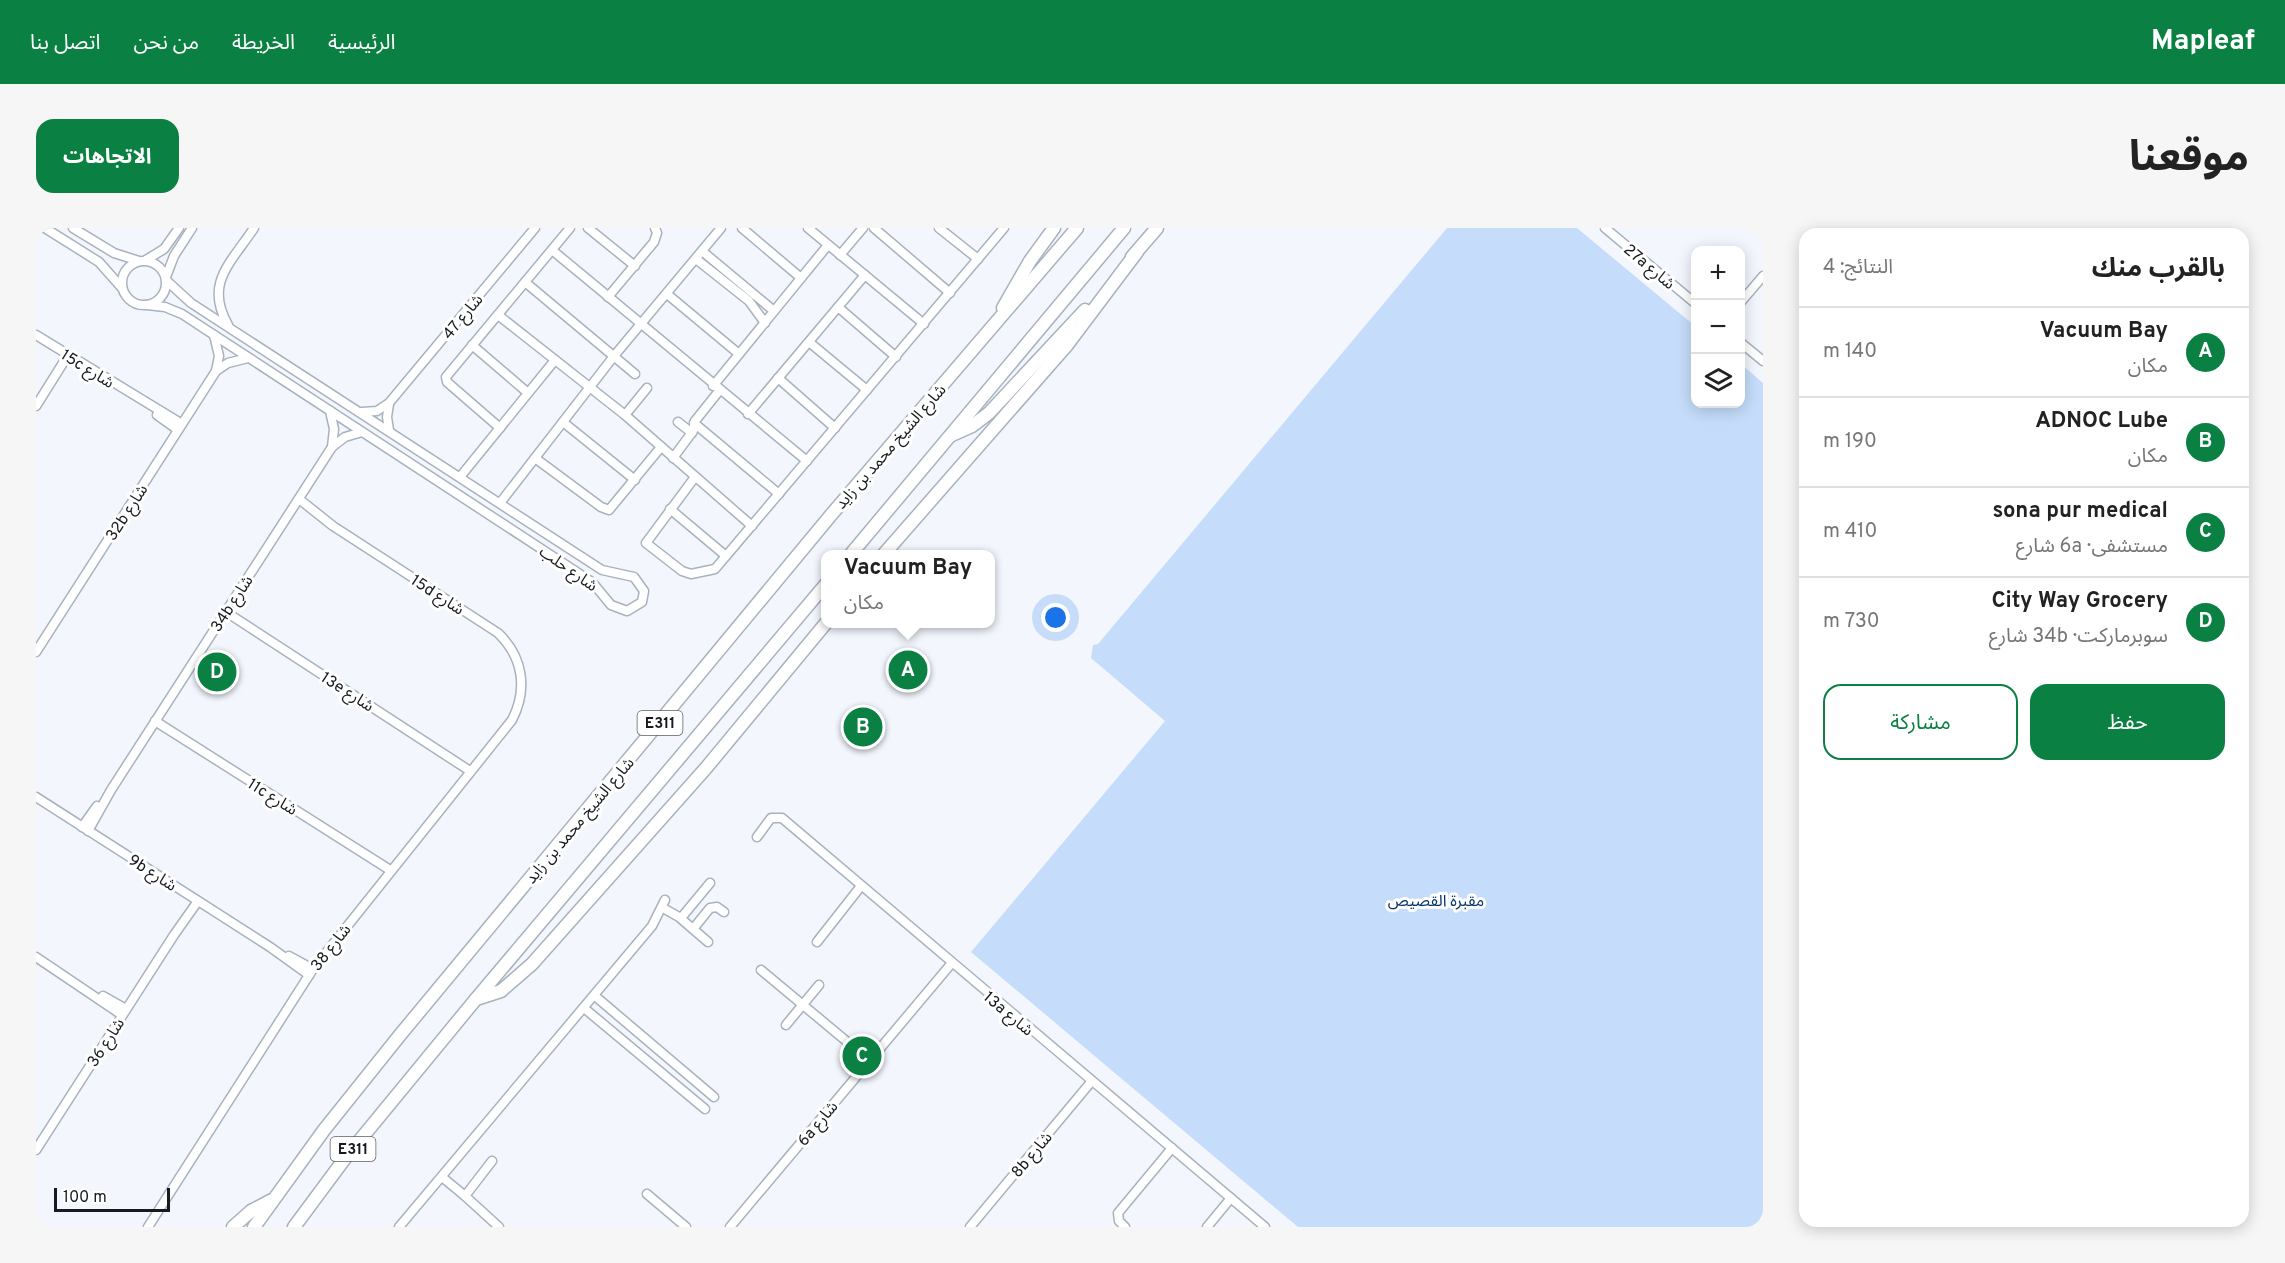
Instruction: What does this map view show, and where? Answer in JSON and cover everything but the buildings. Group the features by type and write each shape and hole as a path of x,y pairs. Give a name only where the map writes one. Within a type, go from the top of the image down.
{"highway":[{"path":"993,328 1016,283 1054,228"},
{"name":"شارع الشيخ محمد بن زايد","path":"254,1227 393,1042 831,515 1077,228"},
{"path":"854,550 1124,228"},
{"path":"951,435 972,426 989,413 1157,228"},
{"path":"888,550 1067,345 1137,252"},
{"name":"E311","path":"294,1227 346,1157 476,999 821,589"},
{"path":"476,999 501,991 526,969 706,768 821,628"},
{"path":"233,1227 251,1211 273,1199"}],"street":[{"path":"45,228 99,262 130,300 147,305 162,296 170,263 192,228"},
{"path":"74,228 114,253 161,267 166,279"},
{"path":"123,289 125,272 164,249 179,228"},
{"path":"230,328 218,304 219,284 254,228"},
{"name":"شارع 47","path":"389,403 535,228"},
{"path":"500,428 446,380 472,345 570,228"},
{"path":"588,228 635,266"},
{"path":"608,297 657,238 655,228"},
{"path":"500,503 614,356 721,228"},
{"path":"742,228 801,278"},
{"path":"808,228 924,324"},
{"path":"840,255 862,228"},
{"path":"874,228 950,293"},
{"path":"939,228 978,260"},
{"path":"695,477 646,540 649,547 689,574 713,570 726,556 1004,228"},
{"name":"27a شارع","path":"1605,228 1691,301"},
{"path":"673,458 692,433 694,423 739,354 828,245"},
{"path":"552,250 716,389 807,462"},
{"path":"702,251 774,311"},
{"path":"696,259 749,302 765,323"},
{"path":"748,414 864,275"},
{"path":"1743,300 1763,276"},
{"name":"شارع حلب","path":"147,305 173,310 213,335 592,582 616,609 627,611 642,602 642,585 634,577 602,570 191,303 166,279"},
{"path":"525,282 635,374"},
{"path":"667,294 739,354"},
{"path":"838,307 896,357"},
{"path":"498,315 625,415 752,526"},
{"name":"15c شارع","path":"36,335 180,427"},
{"path":"213,335 219,356 216,371"},
{"path":"809,342 867,390"},
{"path":"472,345 528,393"},
{"path":"1745,346 1763,361"},
{"path":"36,406 68,356"},
{"path":"216,371 228,363 248,358"},
{"path":"460,477 555,360"},
{"name":"32b شارع","path":"38,646 216,371"},
{"path":"778,378 835,428"},
{"path":"625,415 648,388"},
{"path":"362,412 377,411 389,403"},
{"path":"389,403 387,417 389,430"},
{"path":"330,411 334,429 332,447"},
{"path":"563,422 635,480"},
{"path":"678,422 692,433"},
{"path":"694,423 779,494"},
{"name":"34b شارع","path":"85,829 332,447 345,437 362,432"},
{"path":"535,458 604,510 613,508 661,447"},
{"name":"15d شارع","path":"297,502 498,633 514,654 522,679"},
{"path":"670,509 726,556"},
{"name":"13e شارع","path":"226,612 471,771"},
{"name":"شارع 38","path":"148,1227 311,972 390,870 512,720 519,704 522,679"},
{"name":"11c شارع","path":"155,721 390,870"},
{"name":"9b شارع","path":"36,797 311,972"},
{"name":"13a شارع","path":"757,837 771,818 782,818 951,964 1265,1227"},
{"path":"681,918 710,883"},
{"path":"817,942 861,886"},
{"name":"شارع 36","path":"36,1150 195,899"},
{"path":"696,900 708,910"},
{"path":"399,1227 595,996 652,926 664,904 708,942"},
{"path":"693,929 708,910 717,907 724,912"},
{"path":"36,957 124,1012"},
{"name":"6a شارع","path":"730,1227 951,964"},
{"path":"761,970 869,1060"},
{"path":"786,1025 819,985"},
{"path":"595,996 714,1097"},
{"path":"584,1008 705,1109"},
{"name":"8b شارع","path":"970,1227 1091,1082"},
{"path":"1125,1227 1119,1221 1118,1213 1172,1149"},
{"path":"465,1196 492,1161"},
{"path":"442,1177 499,1227"},
{"path":"647,1194 686,1227"},
{"path":"1207,1227 1231,1198"}],"green space":[{"name":"مقبرة القصيص","path":"1447,228 1577,228 1691,323 1691,408 1745,408 1745,367 1763,383 1763,1227 1298,1227 971,952 1165,721 1091,658 1093,645 1098,644"}],"place":[{"name":"Vacuum Bay","path":"908,670"},
{"name":"City Way Grocery","path":"217,672"},
{"name":"ADNOC Lube","path":"863,727"},
{"name":"sona pur medical","path":"862,1056"}]}
